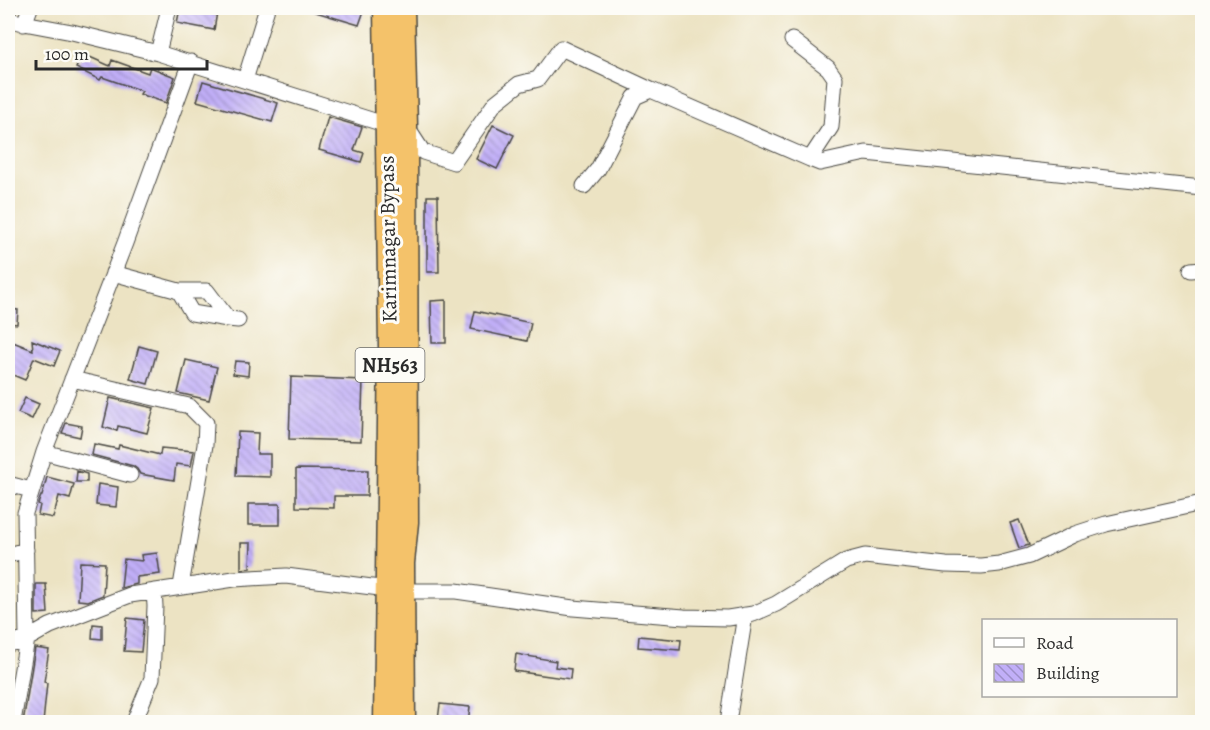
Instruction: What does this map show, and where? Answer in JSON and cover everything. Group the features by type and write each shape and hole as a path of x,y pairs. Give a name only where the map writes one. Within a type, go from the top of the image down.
{"highway":[{"name":"Karimnagar Bypass","path":"385,723 395,590 404,562 406,522 397,125 386,8"},
{"name":"NH563","path":"397,125 403,8"},
{"name":"Karimnagar Bypass","path":"397,125 390,347 395,590 404,723"}],"street":[{"path":"24,24 30,8"},
{"path":"158,53 169,8"},
{"path":"245,80 267,8"},
{"path":"8,20 72,32 158,53 397,125 423,152 454,162 495,102 519,84 538,79 561,48 651,90 820,163 866,153 1203,188"},
{"path":"792,40 828,68 835,78 831,127 810,159"},
{"path":"13,723 12,700 27,639 25,513 31,490 191,62"},
{"path":"584,186 598,169 635,97 651,90"},
{"path":"113,273 179,291 207,291 233,319 192,313 179,291"},
{"path":"72,379 189,406 206,423 205,445 181,586"},
{"path":"44,452 129,475"},
{"path":"8,484 31,490"},
{"path":"8,644 27,639 50,626 120,599 181,586 234,579 286,576 395,590 456,591 573,608 684,617 728,618 745,615 776,604 846,561 865,556 946,565 999,564 1029,556 1075,534 1203,503"},
{"path":"8,555 26,550"},
{"path":"134,723 152,678 154,591"},
{"path":"728,723 745,615"}],"building":[{"path":"180,8 217,12 214,30 177,23"},
{"path":"309,8 365,8 359,25 309,10"},
{"path":"83,54 110,66 112,60 148,73 150,67 175,77 166,103 140,94 142,91 102,77 100,80 76,68"},
{"path":"203,81 278,103 272,122 197,101"},
{"path":"328,117 362,127 354,150 364,153 361,162 319,150"},
{"path":"493,125 514,135 497,169 476,159"},
{"path":"427,196 438,196 439,272 427,272"},
{"path":"446,300 446,343 432,343 431,301"},
{"path":"8,309 18,310 17,324 8,323"},
{"path":"475,311 531,323 527,341 471,329"},
{"path":"8,340 33,350 32,340 60,351 54,366 34,358 25,380 8,373"},
{"path":"139,346 157,351 148,384 130,379"},
{"path":"186,360 217,367 209,400 178,393"},
{"path":"235,361 249,362 248,376 233,374"},
{"path":"291,377 363,380 361,441 289,439"},
{"path":"25,398 39,404 32,419 18,413"},
{"path":"110,398 154,408 147,433 118,426 117,431 103,427"},
{"path":"66,423 82,426 80,437 62,433"},
{"path":"238,432 258,433 257,454 270,454 270,477 236,476"},
{"path":"94,444 118,449 119,445 160,455 161,448 194,451 191,466 176,464 174,480 140,474 133,466 92,455"},
{"path":"296,469 368,470 367,496 334,496 334,508 296,507"},
{"path":"77,471 87,474 87,482 76,482"},
{"path":"47,477 74,484 70,499 59,496 53,518 38,515 40,505 38,504"},
{"path":"98,484 118,487 116,507 96,505"},
{"path":"248,504 280,504 280,525 248,525"},
{"path":"1019,520 1029,545 1019,548 1010,523"},
{"path":"241,543 251,543 250,568 241,569"},
{"path":"157,553 160,574 137,577 137,584 121,588 124,559 142,561 141,555"},
{"path":"80,562 105,563 103,595 88,601 78,600"},
{"path":"36,584 46,584 48,613 36,614"},
{"path":"127,618 144,620 141,652 124,651"},
{"path":"93,624 102,625 102,639 92,638"},
{"path":"639,636 681,640 680,650 638,647"},
{"path":"35,648 49,650 44,682 47,683 43,723 23,723"},
{"path":"516,654 556,661 555,667 571,669 570,679 514,671"},
{"path":"440,704 470,707 468,723 438,720"}]}
